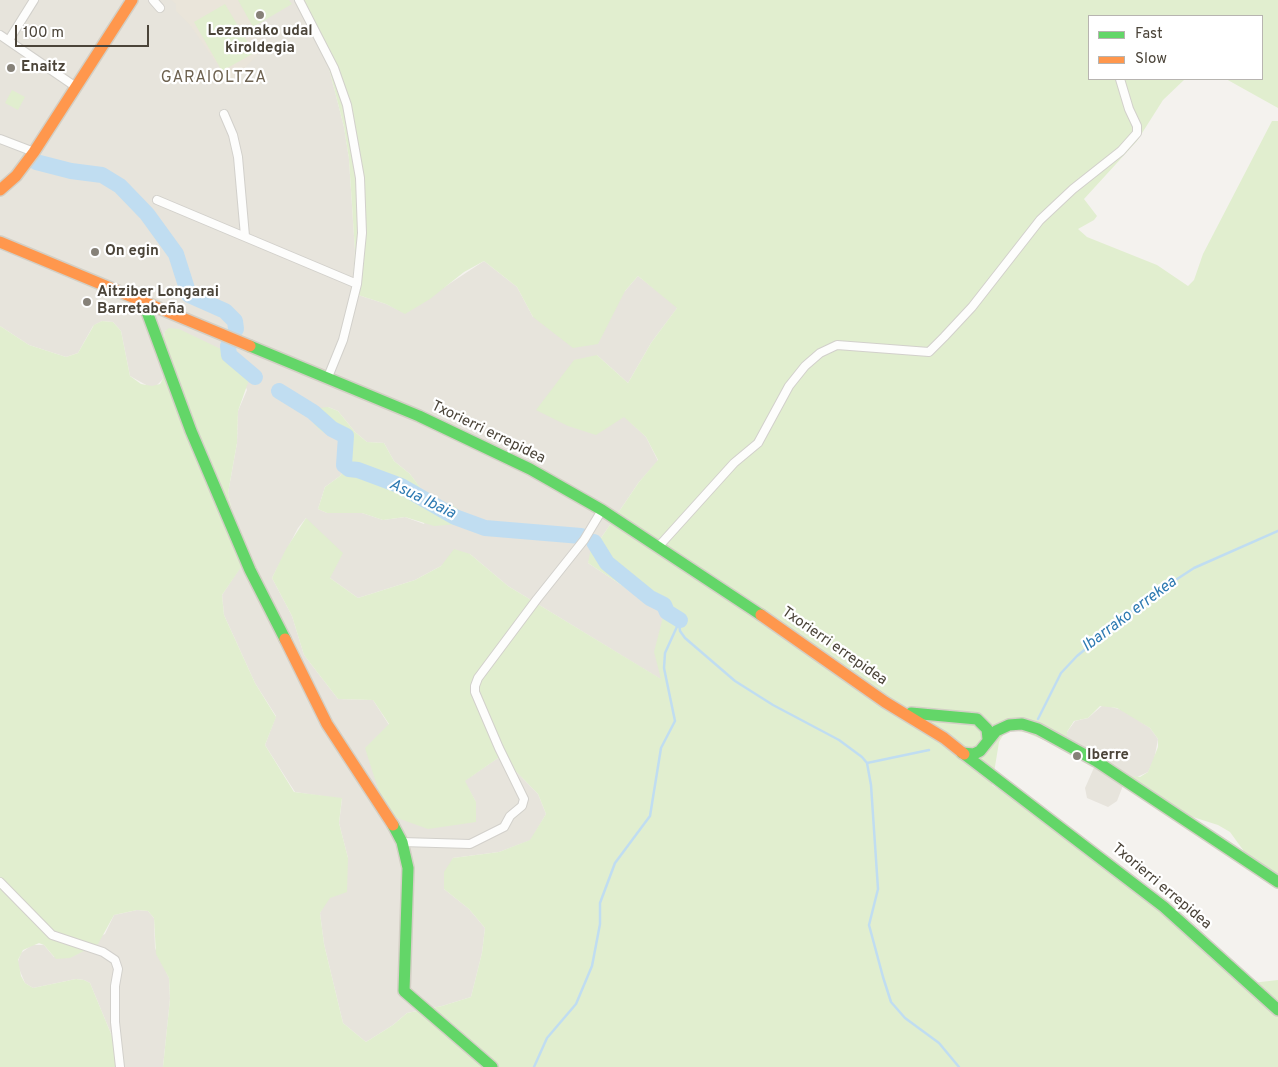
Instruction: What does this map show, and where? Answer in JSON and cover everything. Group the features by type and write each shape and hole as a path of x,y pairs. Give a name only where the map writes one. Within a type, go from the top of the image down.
{"street":[{"path":"9,40 34,0"},
{"path":"0,190 16,176 34,152 132,0"},
{"path":"153,0 160,8"},
{"path":"299,0 334,68 347,105 354,139 362,203 360,261 357,284 345,332 328,377"},
{"path":"0,35 76,87"},
{"path":"659,546 734,463 758,443 789,386 805,366 820,353 837,345 929,352 944,337 972,308 1040,220 1073,189 1121,151 1136,132 1137,126 1126,101 1120,80"},
{"path":"224,114 238,157 245,236"},
{"path":"0,139 34,152"},
{"path":"157,200 357,284"},
{"name":"Txorierri errepidea","path":"0,242 328,377 490,449 602,510 659,546 885,702 944,738 995,775 1164,907 1278,1010"},
{"path":"143,301 191,431 250,570 327,724 394,824 402,842 408,868 404,991 492,1067"},
{"path":"402,842 470,844 504,827 510,816 522,806 524,799 495,739 475,692 475,686 478,678 537,598 584,540 602,510"},
{"path":"902,711 947,718 961,716 977,719 986,729 989,765 995,775"},
{"path":"944,738 941,727 947,718"},
{"path":"961,752 974,754 996,730 1009,725 1033,727 1096,760 1278,882"},
{"path":"0,882 52,936 103,952 115,960 118,969 115,986 115,1022 120,1067"}],"shaded area":[{"path":"0,0 302,0 314,20 323,45 344,127 349,159 355,251 352,293 386,304 405,313 484,261 517,287 533,317 625,291 638,276 678,307 651,343 628,383 597,355 624,416 646,437 658,461 639,482 601,538 588,563 664,613 662,628 662,680 508,586 470,554 441,566 415,580 358,598 330,578 306,518 298,528 272,578 292,616 304,655 338,699 373,700 389,725 476,802 464,781 501,756 538,794 546,814 531,840 499,852 453,858 444,889 469,909 485,928 482,953 471,997 442,1006 407,1013 393,1025 366,1042 343,1023 324,944 320,913 348,858 339,823 342,799 295,792 265,745 276,716 255,683 224,615 222,595 247,557 234,520 228,493 237,443 238,411 247,390 237,365 225,353 166,330 162,340 163,379 156,386 148,386 130,376 121,331 113,322 102,321 93,326 78,353 66,357 29,345 0,326","holes":["328,407 338,411 355,432 367,442 384,443 394,461 410,474 423,492 432,497 424,524 405,517 383,520 362,513 327,513 318,509 325,487 340,476 345,469 342,453 345,441 341,438"]},
{"path":"171,0 238,0 266,47 228,84 222,71 190,25 176,11 176,4"},
{"path":"1103,705 1123,710 1150,728 1158,739 1154,760 1148,772 1124,783 1117,801 1108,807 1087,798 1085,788 1096,763 1067,741 1067,732 1075,721 1088,718"},
{"path":"137,910 148,911 154,918 155,948 169,978 170,999 163,1067 119,1067 114,1041 90,983 76,979 33,988 25,983 17,964 21,953 32,945 44,945 54,957 105,934 114,915"}],"green space":[{"name":"Lezamako udal kiroldegia","path":"238,0 289,0 292,4 253,27"},
{"path":"302,0 1278,0 1278,108 1228,80 1263,80 1263,15 1088,15 1088,80 1184,80 1163,100 1137,141 1084,199 1097,216 1094,220 1078,229 1087,237 1157,265 1188,286 1194,280 1203,254 1272,121 1278,121 1278,888 1259,872 1230,832 1218,825 1158,806 1123,786 1125,775 1140,777 1148,772 1158,747 1158,739 1150,728 1117,708 1100,706 1088,718 1074,721 1067,732 1067,741 1055,745 1027,733 1013,730 1005,732 999,742 992,785 1032,810 1103,865 1143,899 1188,932 1243,984 1278,980 1278,1067 163,1067 170,999 169,978 156,954 154,918 148,911 137,910 114,915 98,944 70,958 56,959 44,945 39,943 23,950 18,960 21,976 25,983 33,988 76,979 90,983 114,1041 119,1067 0,1067 0,326 29,345 66,357 78,353 94,325 102,321 113,322 121,331 130,376 141,384 152,386 160,384 163,379 162,347 165,331 169,328 179,329 225,351 228,357 251,374 238,411 237,443 228,493 234,520 248,557 222,595 224,615 255,683 276,717 265,745 294,792 342,798 339,823 348,858 347,892 330,898 320,913 324,944 343,1023 366,1042 393,1025 407,1013 442,1006 471,997 482,953 485,928 469,909 444,889 444,872 453,858 499,852 530,840 546,814 538,794 501,756 465,781 476,802 476,822 428,829 386,814 365,748 389,724 373,700 338,699 304,655 292,616 272,578 286,549 306,518 343,553 330,578 358,598 415,580 441,566 454,549 470,554 508,586 661,679 654,652 664,613 588,563 592,543 601,538 639,482 658,460 646,437 624,417 596,435 568,426 536,410 574,360 597,355 628,383 651,343 677,308 638,276 625,291 598,344 573,348 533,317 517,287 484,261 464,272 430,299 405,314 386,304 352,293 355,251 349,159 344,127 323,45 314,20"},
{"path":"225,4 254,53 222,71 194,22"},
{"path":"12,90 25,97 18,110 5,103"},
{"path":"328,407 338,411 355,432 367,442 384,443 394,461 410,474 425,494 454,506 470,519 458,524 434,526 405,517 383,520 362,513 327,513 318,509 325,487 340,476 345,469 342,462 344,441 321,431 313,423 313,415 319,408"}],"waterway":[{"name":"Asua Ibaia","path":"36,162 71,171 102,175 120,186 147,214 176,254 189,295 225,311 235,321 236,329"},
{"name":"Asua Ibaia","path":"228,346 229,355 255,377"},
{"name":"Asua Ibaia","path":"279,391 313,412 332,429 346,436 344,465 349,469 358,470 401,486 455,517 485,528 581,536"},
{"name":"Ibarrako errekea","path":"1038,719 1061,673 1077,656 1148,598 1194,568 1278,531"},
{"name":"Asua Ibaia","path":"594,542 607,563 650,598 664,605 667,612 680,620"},
{"path":"534,1067 547,1038 576,1004 592,966 600,924 600,903 615,863 650,816 661,748 675,721 664,668 665,653 680,620"},
{"name":"Ibarrako errekea","path":"679,622 680,631 685,638 735,681 773,705 839,740 867,763 929,750"},
{"path":"867,763 871,785 878,889 869,925 883,977 891,1002 905,1018 939,1043 959,1067"}],"traffic: fast":[{"path":"143,301 191,431 250,570 285,639"},
{"path":"250,346 419,416 530,469 602,510 761,615"},
{"path":"911,713 977,719 987,729 988,739"},
{"path":"962,753 974,754 980,751 996,731 1009,725 1022,724 1038,729 1096,761 1278,882"},
{"path":"964,754 1164,907 1278,1010"},
{"path":"393,825 402,842 408,868 404,991 492,1067"}],"traffic: slow":[{"path":"0,190 16,176 34,152 132,0"},
{"path":"0,242 250,346"},
{"path":"761,615 885,702 944,738 964,754"},
{"path":"285,639 327,724 393,825"}],"place":[{"name":"Lezamako udal kiroldegia","path":"260,15"},
{"name":"Enaitz","path":"11,68"},
{"name":"On egin","path":"95,252"},
{"name":"Aitziber Longarai Barretabeña","path":"87,302"},
{"name":"Iberre","path":"1077,756"}],"district":[{"name":"GARAIOLTZA","path":"214,79"}]}
